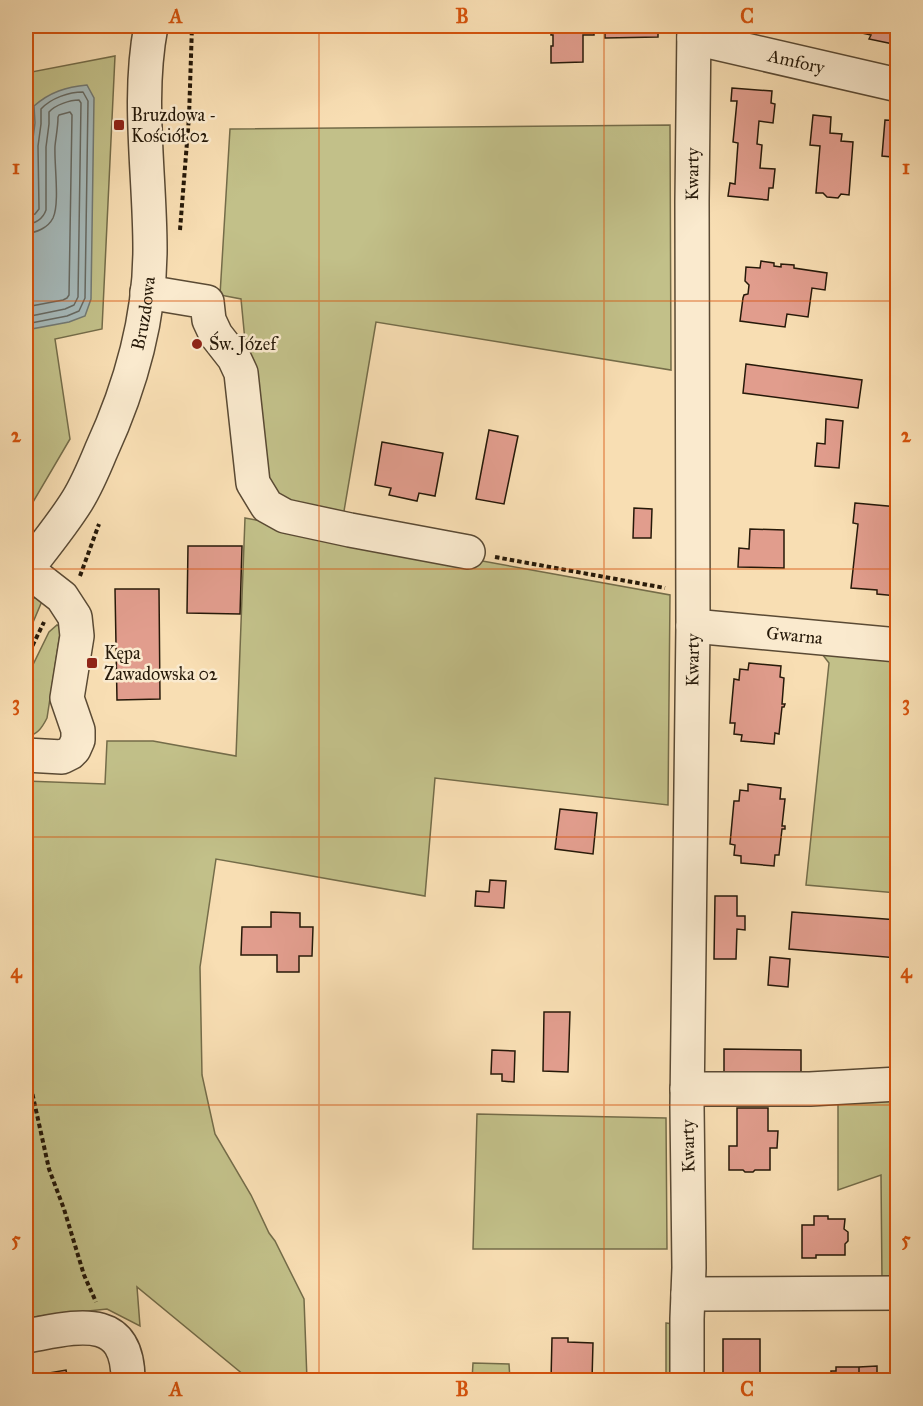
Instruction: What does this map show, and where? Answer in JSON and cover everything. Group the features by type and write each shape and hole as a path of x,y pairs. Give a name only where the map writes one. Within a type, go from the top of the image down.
{"street":[{"name":"Bruzdowa","path":"26,570 78,500 93,470 112,428 131,376 142,329 150,247 144,116 151,26"},
{"name":"Amfory","path":"694,32 897,85"},
{"name":"Kwarty","path":"687,1380 687,1089 693,626 694,32"},
{"path":"147,292 207,302 209,320 216,335 234,358 241,373 253,483 267,506 285,516 468,552"},
{"path":"26,570 62,597 75,617 77,636 67,698 78,730 78,740 74,749 62,757 26,755"},
{"name":"Gwarna","path":"693,626 897,645"},
{"path":"687,1089 810,1089 897,1084"},
{"path":"688,1294 897,1293"},
{"path":"26,1336 75,1328 91,1328 107,1332 116,1338 124,1350 128,1365 128,1380"}],"path":[{"path":"75,582 80,577 101,519"},
{"path":"468,552 666,589"},
{"path":"26,658 48,615"},
{"path":"26,1065 49,1168 84,1275 107,1332"}],"shaded area":[{"path":"115,56 102,329 55,339 70,439 26,514 26,73"},
{"path":"670,125 671,370 376,322 343,517 290,506 267,489 257,466 241,299 220,295 230,129"},
{"path":"245,518 670,595 668,805 435,778 425,896 216,859 200,967 202,1075 215,1134 251,1195 304,1299 307,1380 250,1380 137,1287 140,1326 107,1309 26,1319 26,781 105,784 107,741 153,741 236,756"},
{"path":"26,598 42,601 26,639"},
{"path":"57,625 61,627 47,718 39,731 26,737 26,679 49,632"},
{"path":"819,650 897,656 897,893 806,885 829,663"},
{"path":"897,1093 897,1281 882,1281 881,1175 838,1190 838,1098"},
{"path":"477,1114 666,1118 667,1249 473,1249"},
{"path":"666,1323 681,1325 680,1380 666,1380"},
{"path":"473,1363 509,1364 510,1380 472,1380"}],"water":[{"path":"87,85 94,98 91,299 85,316 69,322 26,330 26,212 33,208 34,106 59,91"}],"building":[{"path":"551,26 594,26 594,35 583,35 583,62 551,63 553,35 551,35"},
{"path":"605,26 658,26 658,37 605,38"},
{"path":"849,26 898,26 898,45 869,39 871,35 848,30"},
{"path":"732,88 772,91 771,103 775,104 773,123 759,121 757,144 762,145 760,168 775,169 773,188 769,188 768,200 728,196 730,183 735,184 738,143 733,142 737,101 731,101"},
{"path":"813,115 831,117 830,133 842,134 841,141 853,142 849,195 841,194 838,198 816,193 820,146 810,145"},
{"path":"885,120 898,121 898,176 890,176 892,157 882,156"},
{"path":"761,261 774,263 774,266 794,265 794,268 827,273 825,290 812,288 808,317 787,314 785,327 740,321 743,298 748,294 749,285 745,281 746,267 760,268"},
{"path":"746,364 862,380 858,408 743,393"},
{"path":"826,419 843,421 839,468 815,466 817,443 825,444"},
{"path":"489,430 518,436 504,504 476,499"},
{"path":"382,442 443,453 435,496 419,493 417,501 389,495 391,488 375,485"},
{"path":"855,503 898,507 893,552 898,552 897,596 877,594 877,590 851,588 858,524 853,523"},
{"path":"634,508 652,509 651,538 633,538"},
{"path":"750,529 784,530 784,568 738,567 739,548 749,549"},
{"path":"188,546 242,546 240,614 187,613"},
{"path":"115,589 159,589 160,699 117,700"},
{"path":"749,663 781,666 780,677 784,678 782,704 785,704 782,707 779,734 775,733 774,744 741,741 742,735 734,734 735,723 730,723 734,679 739,680 740,669 748,670"},
{"path":"748,784 781,788 780,799 785,799 782,826 785,826 785,829 782,829 779,855 775,855 774,866 741,863 741,856 734,855 735,845 730,844 734,801 739,801 740,790 748,791"},
{"path":"560,809 597,813 593,854 555,849"},
{"path":"490,880 506,881 504,908 475,906 476,891 489,892"},
{"path":"715,896 737,896 737,916 745,916 745,930 737,929 736,959 714,959"},
{"path":"271,912 300,913 300,927 313,927 312,956 299,956 299,972 277,972 277,955 241,955 242,927 271,927"},
{"path":"792,912 898,920 898,958 789,949"},
{"path":"770,957 790,959 788,987 768,985"},
{"path":"544,1012 570,1012 568,1072 543,1071"},
{"path":"724,1049 801,1050 801,1076 724,1075"},
{"path":"492,1050 515,1051 514,1082 502,1081 502,1074 491,1074"},
{"path":"737,1108 768,1108 768,1131 778,1131 777,1148 770,1148 770,1170 745,1172 729,1170 729,1146 737,1146"},
{"path":"814,1216 845,1219 844,1229 848,1232 848,1241 845,1244 845,1255 816,1255 816,1258 802,1258 802,1225 814,1225"},
{"path":"552,1338 568,1338 568,1342 593,1343 592,1380 551,1380"},
{"path":"723,1339 760,1339 760,1380 723,1380"},
{"path":"877,1366 877,1380 859,1380 859,1367"},
{"path":"836,1367 859,1367 859,1380 831,1380 831,1371 836,1371"},
{"path":"66,1370 68,1380 26,1380 26,1377"}],"place":[{"name":"Bruzdowa - Kościół 02","path":"119,125"},
{"name":"Św. Józef","path":"197,344"},
{"name":"Kępa Zawadowska 02","path":"92,663"}]}
